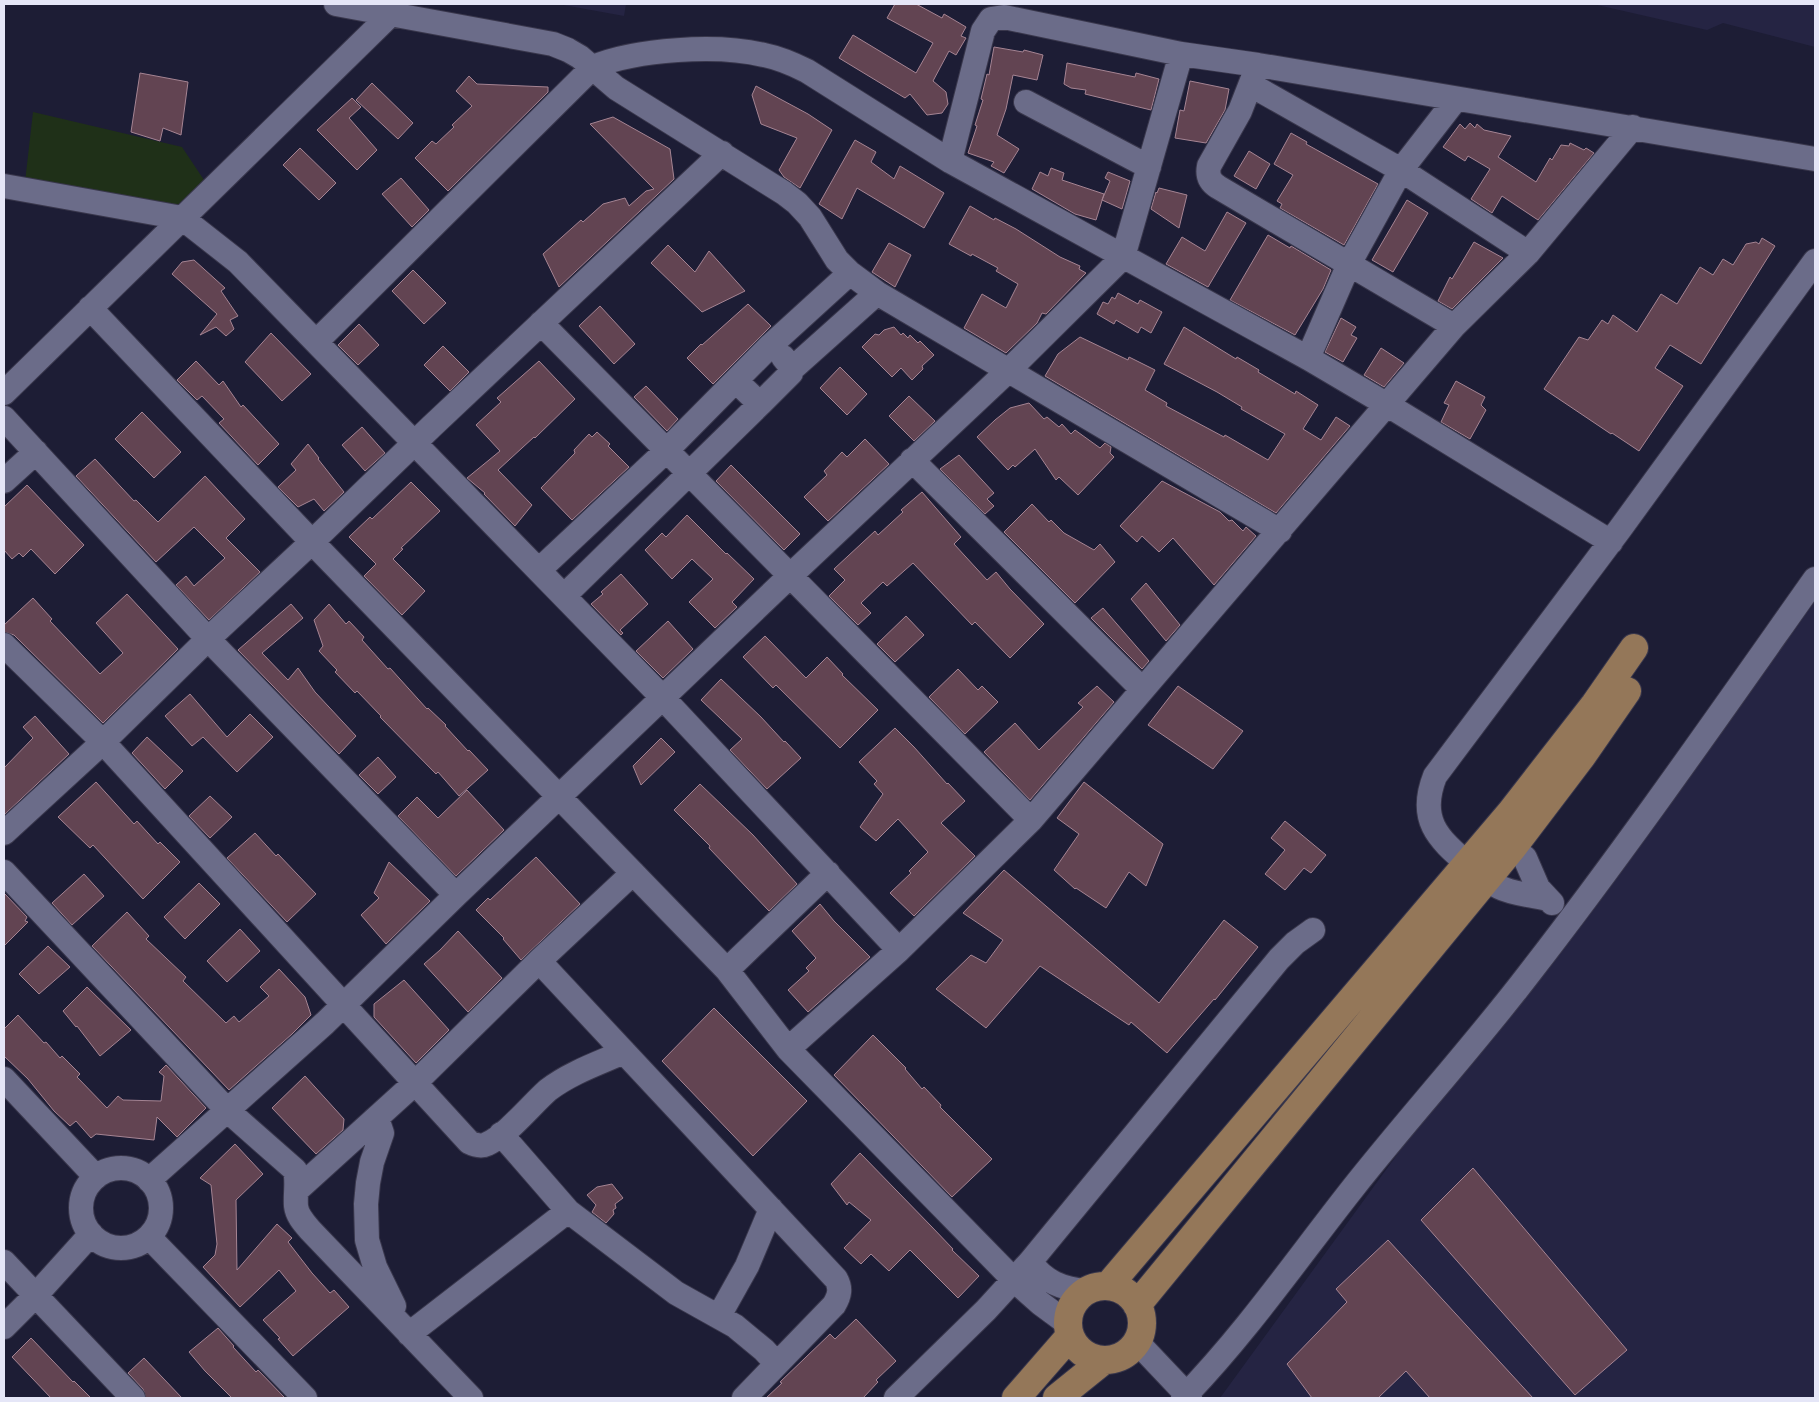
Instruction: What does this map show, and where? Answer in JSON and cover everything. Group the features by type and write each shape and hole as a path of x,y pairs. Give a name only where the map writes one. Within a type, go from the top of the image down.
{"main road":[{"path":"1137,1305 1477,872 1582,756 1641,655"},
{"path":"1016,1398 1069,1329 1073,1304 1097,1288 1477,872"},
{"path":"1069,1329 1080,1351 1087,1356 1104,1360 1123,1356 1137,1342 1142,1324 1141,1314 1137,1305 1125,1292 1117,1288 1097,1288"},
{"path":"1057,1398 1104,1360"}],"street":[{"path":"336,4 552,44 580,57 616,88 784,192 810,217 837,260 850,273 877,293 1280,531"},
{"path":"4,392 391,14"},
{"path":"950,160 984,31 991,19 1004,17 1181,54 1255,75 1456,99 1633,127 1815,159"},
{"path":"317,341 592,67 621,57 697,49 740,51 787,61 807,71 950,160 1308,358 1611,542"},
{"path":"150,1180 344,1006 456,895 560,798 912,460 1009,370 1123,257 1181,54"},
{"path":"1255,75 1528,253"},
{"path":"1255,75 1227,137 1209,166 1208,176 1210,180 1218,187 1454,326"},
{"path":"1308,358 1349,264 1401,170 1456,99"},
{"path":"1026,102 1149,167"},
{"path":"788,1049 899,950 1031,820 1280,531 1386,404 1454,326 1528,253 1633,127"},
{"path":"4,833 103,742 208,639 722,153"},
{"path":"4,186 182,218 238,262 663,698 899,950"},
{"path":"1547,899 1503,889 1477,872 1442,841 1432,824 1429,804 1429,795 1435,776 1611,542 1815,262"},
{"path":"539,570 666,451 771,345 850,273"},
{"path":"564,596 788,377 792,370 877,293"},
{"path":"90,308 312,542 727,970 788,1049 1014,1280 1069,1329"},
{"path":"541,323 1031,820"},
{"path":"771,345 790,364 792,370"},
{"path":"736,381 760,404"},
{"path":"4,418 208,639 456,895"},
{"path":"4,481 36,452"},
{"path":"912,460 1142,689"},
{"path":"1137,1342 1187,1397 1268,1299 1353,1189 1502,1009 1692,753 1815,580"},
{"path":"4,645 103,742 415,1083 465,1137 475,1145 486,1145 501,1134 549,1090 575,1073 624,1052"},
{"path":"1504,840 1525,858 1535,882 1547,899 1572,917"},
{"path":"4,872 228,1110 294,1170 297,1180 296,1208 300,1217 311,1231 469,1398"},
{"path":"297,1190 415,1083 539,961 633,873"},
{"path":"727,970 828,873"},
{"path":"896,1398 1014,1280 1280,959 1295,943 1313,930"},
{"path":"539,961 836,1279 839,1285 840,1291 834,1304 744,1398"},
{"path":"4,1079 96,1176"},
{"path":"375,1119 382,1133 372,1162 368,1183 366,1204 367,1240 375,1267 394,1306 389,1313"},
{"path":"501,1134 568,1210 676,1293 719,1316 750,1337 777,1364"},
{"path":"123,1168 140,1172 150,1180 160,1198 161,1208 156,1228 149,1237 139,1244 126,1248 113,1248 101,1243 91,1234 84,1224 81,1211 82,1198 87,1186 96,1176 106,1170 123,1168"},
{"path":"719,1316 747,1266 770,1209"},
{"path":"409,1334 568,1210"},
{"path":"4,1327 36,1295 91,1234"},
{"path":"149,1237 305,1398"},
{"path":"4,1262 133,1398"},
{"path":"1030,1262 1036,1271 1054,1284 1070,1289 1097,1288"}],"shaded area":[{"path":"558,4 626,4 624,16"},
{"path":"1593,4 1815,4 1815,47 1723,23 1707,30"},
{"path":"1815,580 1815,1398 1220,1398"}],"green space":[{"path":"33,112 182,147 206,183 178,209 25,182"}],"building":[{"path":"895,4 916,4 942,18 944,14 966,27 961,36 966,38 956,55 949,51 933,81 946,92 948,104 942,113 927,115 910,94 905,98 839,58 853,35 916,73 933,43 887,18"},
{"path":"994,47 1023,52 1024,50 1043,55 1037,80 1013,75 1006,109 997,135 1019,149 1004,173 991,166 994,162 968,153 977,126 975,125 983,100 981,99 987,74 989,75"},
{"path":"1067,63 1135,77 1136,73 1159,79 1151,110 1085,94 1086,90 1071,88 1064,84"},
{"path":"140,73 188,82 181,135 163,128 160,141 131,132"},
{"path":"469,76 477,84 548,87 548,92 448,191 415,158 432,141 436,144 472,106 456,91"},
{"path":"1190,81 1229,89 1225,110 1206,143 1175,138 1180,110 1184,111"},
{"path":"372,83 413,123 398,139 356,100"},
{"path":"756,86 808,114 832,130 800,188 784,177 779,170 797,138 761,124 752,95"},
{"path":"352,98 361,107 349,118 377,150 357,170 317,130"},
{"path":"613,117 670,149 674,179 559,287 543,254 581,220 583,222 603,204 625,198 629,206 646,191 654,189 590,124"},
{"path":"1470,123 1475,128 1477,124 1484,130 1511,136 1498,157 1536,182 1550,158 1552,160 1561,145 1569,146 1570,143 1584,150 1586,148 1594,153 1538,220 1502,196 1492,213 1471,199 1490,169 1468,156 1465,161 1443,147 1460,124 1465,129"},
{"path":"1291,133 1307,142 1306,144 1378,184 1344,245 1280,208 1282,204 1277,201 1293,175 1274,164"},
{"path":"855,140 876,152 871,162 894,179 900,166 944,193 924,228 857,188 842,219 819,204"},
{"path":"300,148 336,183 319,200 283,165"},
{"path":"1249,151 1270,164 1256,189 1234,176"},
{"path":"1051,168 1064,173 1062,180 1104,194 1096,220 1075,214 1032,189 1040,172 1048,176"},
{"path":"1108,172 1130,181 1122,209 1102,200 1110,181 1105,178"},
{"path":"401,178 429,210 412,227 382,194"},
{"path":"1159,188 1187,195 1179,228 1151,209"},
{"path":"1407,200 1428,213 1393,272 1372,260"},
{"path":"970,206 994,220 995,218 1016,229 1060,257 1080,266 1079,269 1086,273 1046,314 1042,313 1037,323 1006,353 964,328 982,294 1006,308 1018,284 996,271 998,268 949,244"},
{"path":"1227,212 1246,223 1208,287 1166,264 1182,237 1205,251"},
{"path":"1268,235 1290,248 1291,246 1331,270 1323,289 1295,335 1230,300"},
{"path":"1762,238 1775,246 1701,364 1670,345 1655,368 1683,386 1639,451 1544,389 1579,337 1588,340 1602,320 1608,324 1613,315 1637,332 1661,294 1677,304 1700,267 1713,275 1723,259 1733,265 1746,244 1756,242 1759,244"},
{"path":"1474,242 1503,258 1452,309 1438,301 1450,277 1452,279"},
{"path":"889,243 911,255 895,287 872,272"},
{"path":"668,245 695,272 709,251 745,291 702,312 651,263"},
{"path":"194,260 225,288 221,291 238,316 230,320 234,329 226,336 216,327 200,335 217,314 172,274 182,262"},
{"path":"413,270 446,303 424,324 392,291"},
{"path":"1118,293 1138,304 1140,300 1162,312 1151,333 1141,327 1138,333 1116,320 1114,324 1097,314 1103,302 1108,304 1112,297 1115,299"},
{"path":"748,304 771,326 713,384 687,358"},
{"path":"600,306 635,344 614,364 579,326"},
{"path":"1341,318 1356,327 1351,335 1357,338 1343,362 1325,352"},
{"path":"359,324 379,345 358,365 338,345"},
{"path":"894,327 901,335 903,333 908,338 910,335 918,343 920,341 934,355 922,366 923,369 912,380 901,368 892,377 862,347 875,334 879,335 884,330"},
{"path":"1184,327 1236,359 1237,357 1259,370 1258,372 1295,394 1296,391 1318,405 1303,429 1321,440 1336,417 1350,426 1276,513 1045,376 1058,354 1080,337 1128,360 1129,357 1155,370 1145,390 1167,403 1166,406 1224,437 1225,435 1268,460 1285,434 1241,409 1242,407 1217,392 1164,364"},
{"path":"271,333 311,374 282,401 245,362"},
{"path":"443,346 469,372 450,391 424,365"},
{"path":"1381,348 1404,363 1384,387 1364,375"},
{"path":"196,361 219,385 223,381 241,407 243,405 279,444 258,465 219,423 224,419 202,396 197,400 177,380"},
{"path":"539,361 575,399 535,438 498,470 532,505 515,526 485,493 467,478 500,451 476,425 501,402 497,398"},
{"path":"840,367 867,394 847,415 820,388"},
{"path":"1456,381 1485,397 1481,405 1486,410 1470,439 1441,422 1449,405 1444,403"},
{"path":"646,386 678,419 667,431 634,397"},
{"path":"909,396 935,421 914,441 889,416"},
{"path":"1029,403 1044,419 1047,417 1059,427 1062,424 1071,434 1075,430 1100,448 1105,443 1111,447 1110,453 1114,457 1078,495 1059,477 1056,480 1035,449 1015,467 1013,465 1008,470 977,437 1010,408"},
{"path":"142,412 181,452 154,478 115,439"},
{"path":"362,427 385,453 365,471 342,445"},
{"path":"597,432 629,467 572,520 541,488 575,453 574,450 589,434 592,437"},
{"path":"865,439 889,464 828,521 804,497 827,475 824,471 842,452 847,457"},
{"path":"308,444 344,492 324,511 314,499 298,507 278,487 296,470 291,464"},
{"path":"959,455 994,493 987,499 994,506 985,514 940,469"},
{"path":"95,459 134,501 136,500 158,522 205,476 245,519 226,538 260,572 209,620 176,585 186,576 194,586 225,558 194,527 156,562 76,476"},
{"path":"731,465 800,534 784,550 716,481"},
{"path":"1162,481 1220,512 1243,531 1246,527 1256,536 1214,585 1173,538 1159,552 1142,536 1137,542 1120,526"},
{"path":"411,482 440,511 401,548 403,549 393,559 425,591 402,615 364,576 376,564 349,537 370,517 372,519"},
{"path":"27,485 84,545 55,574 31,549 23,557 19,553 12,559 4,550 4,507"},
{"path":"922,492 961,537 954,544 987,580 996,572 1044,624 1010,658 975,622 972,625 913,563 887,586 883,582 861,603 871,613 858,625 829,596 845,580 834,569 875,531 878,535 903,512 901,510"},
{"path":"1032,504 1049,522 1051,520 1064,533 1094,550 1100,544 1115,562 1075,603 1004,532"},
{"path":"687,515 754,579 732,602 737,607 715,628 689,602 713,579 692,559 672,579 645,550 662,533 666,537"},
{"path":"621,574 648,604 620,630 623,633 621,635 591,604"},
{"path":"1146,583 1180,625 1166,641 1131,599"},
{"path":"127,594 178,649 103,723 14,635 4,632 4,625 33,598 52,619 50,621 100,674 123,653 96,623"},
{"path":"291,604 303,618 262,653 288,680 298,668 315,692 356,736 339,754 238,650"},
{"path":"329,604 346,624 349,621 364,637 362,640 388,669 390,668 427,709 446,725 468,751 488,770 459,796 438,772 436,774 357,691 355,693 335,672 337,670 319,651 323,646 314,620"},
{"path":"1103,608 1149,661 1142,669 1091,618"},
{"path":"906,616 924,635 895,662 877,644"},
{"path":"668,621 693,649 663,678 636,651"},
{"path":"765,636 806,678 827,657 842,675 878,710 840,748 776,685 773,688 743,657"},
{"path":"958,669 978,690 982,686 998,702 965,734 929,697"},
{"path":"721,679 801,758 767,789 730,750 742,739 701,700"},
{"path":"1097,686 1114,702 1030,800 984,752 1015,723 1039,750 1083,707 1078,703"},
{"path":"1178,686 1243,731 1213,769 1148,725"},
{"path":"190,694 227,737 250,714 273,737 237,772 203,737 192,746 165,716"},
{"path":"35,716 69,754 4,815 4,768 33,738 23,727"},
{"path":"895,728 965,801 941,823 975,856 914,916 890,893 911,873 909,871 928,852 898,819 876,841 860,827 883,794 874,784 877,781 859,762"},
{"path":"147,737 183,771 165,789 132,753"},
{"path":"661,738 675,752 641,785 633,766"},
{"path":"378,757 396,777 378,794 359,775"},
{"path":"96,782 134,824 137,821 158,844 160,842 180,862 143,899 93,845 90,848 58,817"},
{"path":"1084,782 1163,844 1146,886 1129,872 1106,908 1075,889 1054,870 1079,834 1057,818"},
{"path":"700,784 753,835 797,884 769,911 709,848 710,846 674,810"},
{"path":"467,790 504,830 456,876 398,816 417,797 438,818"},
{"path":"210,796 232,817 210,838 189,816"},
{"path":"1285,821 1326,855 1311,873 1304,868 1285,890 1265,874 1285,850 1271,838"},
{"path":"255,833 316,894 287,922 227,858"},
{"path":"536,857 580,904 521,960 504,938 476,910 488,898 490,900"},
{"path":"389,862 430,901 386,944 361,915 379,898 374,893"},
{"path":"1004,870 1159,1003 1224,920 1258,947 1215,1000 1167,1053 1131,1022 1129,1025 1040,966 986,1028 936,989 971,955 986,963 1003,940 963,913"},
{"path":"84,874 104,896 72,925 52,903"},
{"path":"199,883 220,904 185,939 164,917"},
{"path":"4,893 27,917 25,921 28,922 4,946"},
{"path":"820,904 870,957 808,1012 788,990 809,971 806,968 816,958 792,931"},
{"path":"127,912 149,936 146,939 186,977 183,981 226,1023 234,1016 239,1022 269,996 260,987 279,969 305,997 311,1015 229,1090 92,946"},
{"path":"240,929 260,951 227,982 207,961"},
{"path":"458,931 502,978 468,1012 424,964"},
{"path":"48,946 70,967 39,994 19,974"},
{"path":"404,980 449,1030 416,1063 374,1017 374,1004"},
{"path":"87,987 131,1030 100,1056 63,1011"},
{"path":"714,1008 807,1101 753,1156 662,1061"},
{"path":"18,1015 44,1043 46,1042 60,1058 62,1056 80,1074 77,1077 107,1108 118,1096 123,1100 161,1101 164,1076 159,1072 166,1065 206,1108 177,1137 157,1117 154,1140 96,1134 91,1138 76,1121 70,1126 54,1111 28,1079 4,1056 4,1029"},
{"path":"873,1035 906,1068 922,1089 924,1087 941,1105 940,1107 992,1159 952,1197 834,1075"},
{"path":"305,1076 344,1119 343,1130 316,1154 272,1108"},
{"path":"235,1144 263,1174 236,1200 237,1270 277,1224 292,1238 288,1242 312,1273 330,1293 334,1290 349,1307 293,1356 278,1339 280,1338 263,1320 296,1291 279,1270 240,1307 203,1267 215,1255 217,1244 211,1185 200,1178"},
{"path":"860,1153 979,1276 958,1298 910,1250 889,1271 871,1254 861,1264 844,1248 871,1220 849,1202 847,1205 831,1184"},
{"path":"1473,1168 1627,1350 1575,1395 1421,1220"},
{"path":"612,1184 623,1198 615,1204 614,1214 606,1223 592,1212 596,1205 587,1195 597,1187"},
{"path":"1388,1240 1533,1398 1430,1398 1406,1371 1378,1398 1312,1398 1287,1364 1347,1302 1336,1289"},
{"path":"856,1319 896,1361 876,1380 878,1382 863,1398 766,1398 830,1334 835,1339"},
{"path":"218,1328 256,1372 258,1370 285,1398 232,1398 205,1371 189,1352"},
{"path":"31,1338 91,1398 51,1398 12,1357"},
{"path":"144,1358 182,1398 146,1398 143,1389 128,1373"}]}
